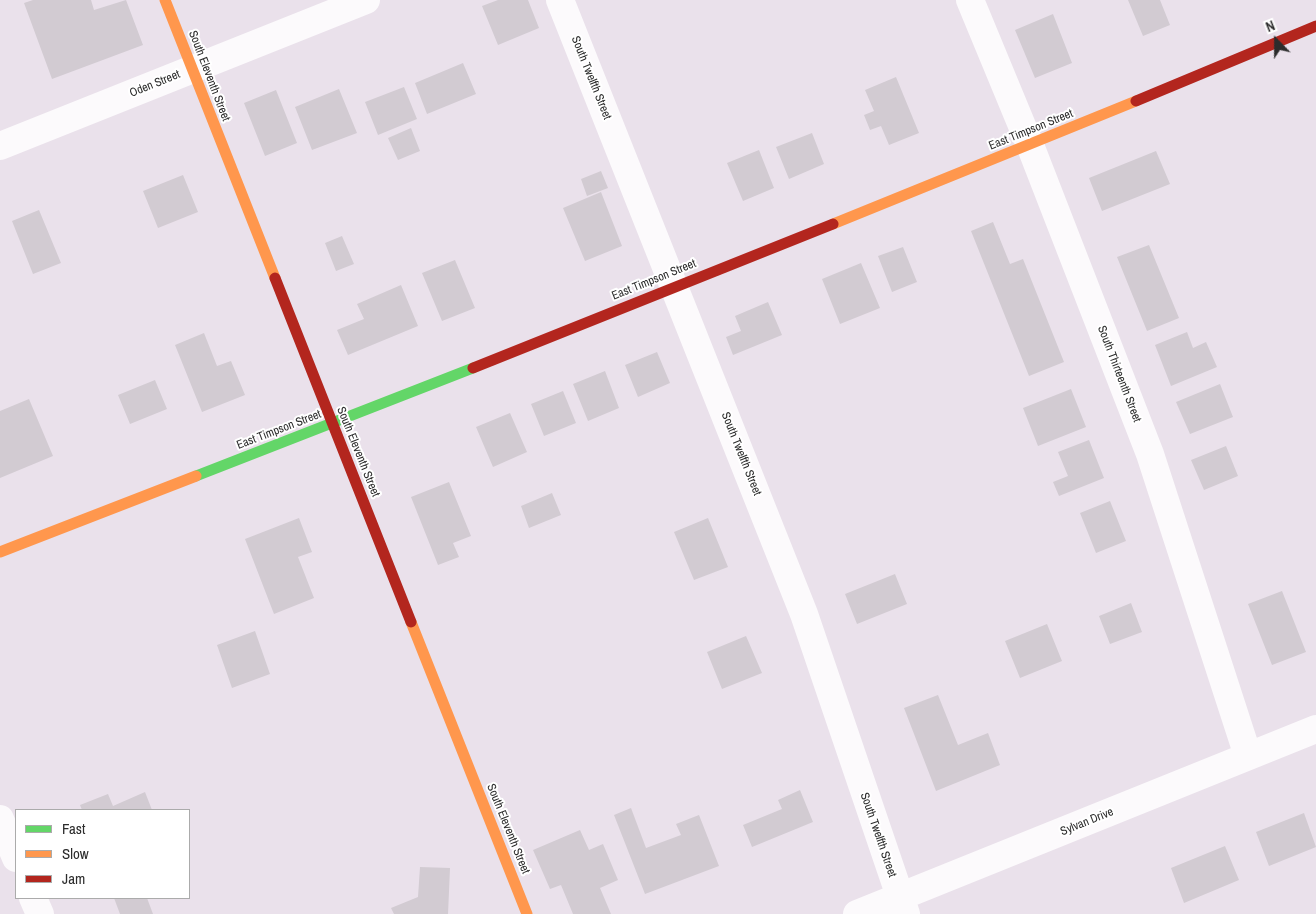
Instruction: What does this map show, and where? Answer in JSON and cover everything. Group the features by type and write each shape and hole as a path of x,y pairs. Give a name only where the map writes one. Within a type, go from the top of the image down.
{"street":[{"name":"South Eleventh Street","path":"165,0 191,70 527,914"},
{"name":"Oden Street","path":"0,146 366,0"},
{"name":"South Twelfth Street","path":"560,0 804,614 902,906"},
{"name":"South Thirteenth Street","path":"970,0 1030,145 1150,454 1248,756"},
{"name":"East Timpson Street","path":"0,552 332,424 1030,145 1316,26"},
{"name":"Sylvan Drive","path":"857,914 902,906 1248,756 1316,729"},
{"path":"0,819 15,856"},
{"path":"33,899 40,914"}],"building":[{"path":"33,0 91,0 94,10 126,0 143,45 52,79 24,3"},
{"path":"498,0 528,0 539,28 498,45 482,6"},
{"path":"1128,0 1160,0 1170,25 1143,36"},
{"path":"1053,14 1072,63 1035,78 1015,30"},
{"path":"463,63 476,94 427,114 415,83"},
{"path":"896,77 919,133 889,145 881,126 870,130 864,115 874,111 865,90"},
{"path":"404,87 417,119 378,135 365,102"},
{"path":"339,89 357,133 312,150 295,107"},
{"path":"276,90 297,143 265,156 244,103"},
{"path":"411,128 420,151 398,160 388,138"},
{"path":"812,133 824,164 789,179 776,147"},
{"path":"759,150 774,188 743,201 727,163"},
{"path":"1156,151 1170,184 1102,211 1089,178"},
{"path":"601,171 608,188 587,196 581,179"},
{"path":"183,175 198,212 158,228 143,191"},
{"path":"601,192 622,246 585,261 563,208"},
{"path":"39,210 61,263 33,274 12,221"},
{"path":"993,222 1010,264 1023,259 1064,362 1029,376 971,231"},
{"path":"342,236 354,264 336,271 325,243"},
{"path":"1149,245 1179,318 1147,331 1117,257"},
{"path":"903,247 917,282 892,292 878,256"},
{"path":"455,260 475,308 442,321 422,273"},
{"path":"861,263 880,308 840,324 822,279"},
{"path":"401,285 418,326 348,355 337,330 364,319 357,304"},
{"path":"768,302 782,335 733,355 726,337 741,331 735,316"},
{"path":"1187,332 1193,348 1206,342 1217,367 1171,386 1155,345"},
{"path":"204,333 217,366 231,361 245,395 202,412 175,345"},
{"path":"657,352 670,383 638,397 625,365"},
{"path":"605,371 619,408 588,421 573,384"},
{"path":"155,380 167,409 130,424 118,395"},
{"path":"1220,384 1233,417 1190,434 1176,402"},
{"path":"1071,389 1086,427 1038,446 1023,408"},
{"path":"563,391 576,423 544,436 531,404"},
{"path":"29,399 53,456 0,478 0,411"},
{"path":"510,413 527,452 493,467 476,427"},
{"path":"1089,440 1104,478 1059,496 1053,482 1068,476 1058,452"},
{"path":"1226,446 1238,476 1204,490 1191,460"},
{"path":"449,482 471,536 453,543 459,557 438,565 411,497"},
{"path":"552,493 561,515 529,528 521,506"},
{"path":"1110,501 1126,541 1096,553 1080,513"},
{"path":"299,518 312,552 298,557 314,598 274,614 245,539"},
{"path":"708,518 728,567 694,580 674,532"},
{"path":"895,574 907,604 857,624 845,594"},
{"path":"1282,591 1306,652 1272,665 1248,604"},
{"path":"1131,603 1142,632 1110,644 1099,616"},
{"path":"1047,624 1062,661 1020,678 1005,641"},
{"path":"255,631 270,674 232,688 217,645"},
{"path":"746,636 762,673 722,689 707,652"},
{"path":"938,695 958,745 988,733 1000,765 936,791 904,708"},
{"path":"800,790 813,822 752,847 743,825 782,809 778,800"},
{"path":"145,792 152,809 82,809 80,805 108,794 113,806"},
{"path":"631,808 646,848 681,835 676,824 699,815 719,866 645,894 614,815"},
{"path":"1304,813 1316,847 1269,866 1256,832"},
{"path":"580,830 589,850 603,844 618,880 600,888 611,914 573,914 561,885 550,889 533,850"},
{"path":"1225,846 1239,880 1184,903 1171,868"},
{"path":"420,867 450,868 448,914 394,914 391,908 418,897"},
{"path":"114,899 147,899 153,914 120,914"}],"traffic: fast":[{"path":"196,476 473,368"}],"traffic: slow":[{"path":"165,0 275,278"},
{"path":"833,224 1136,101"},
{"path":"0,552 196,476"},
{"path":"411,622 527,914"}],"traffic: jam":[{"path":"1136,101 1316,26"},
{"path":"473,368 833,224"},
{"path":"275,278 411,622"}]}
